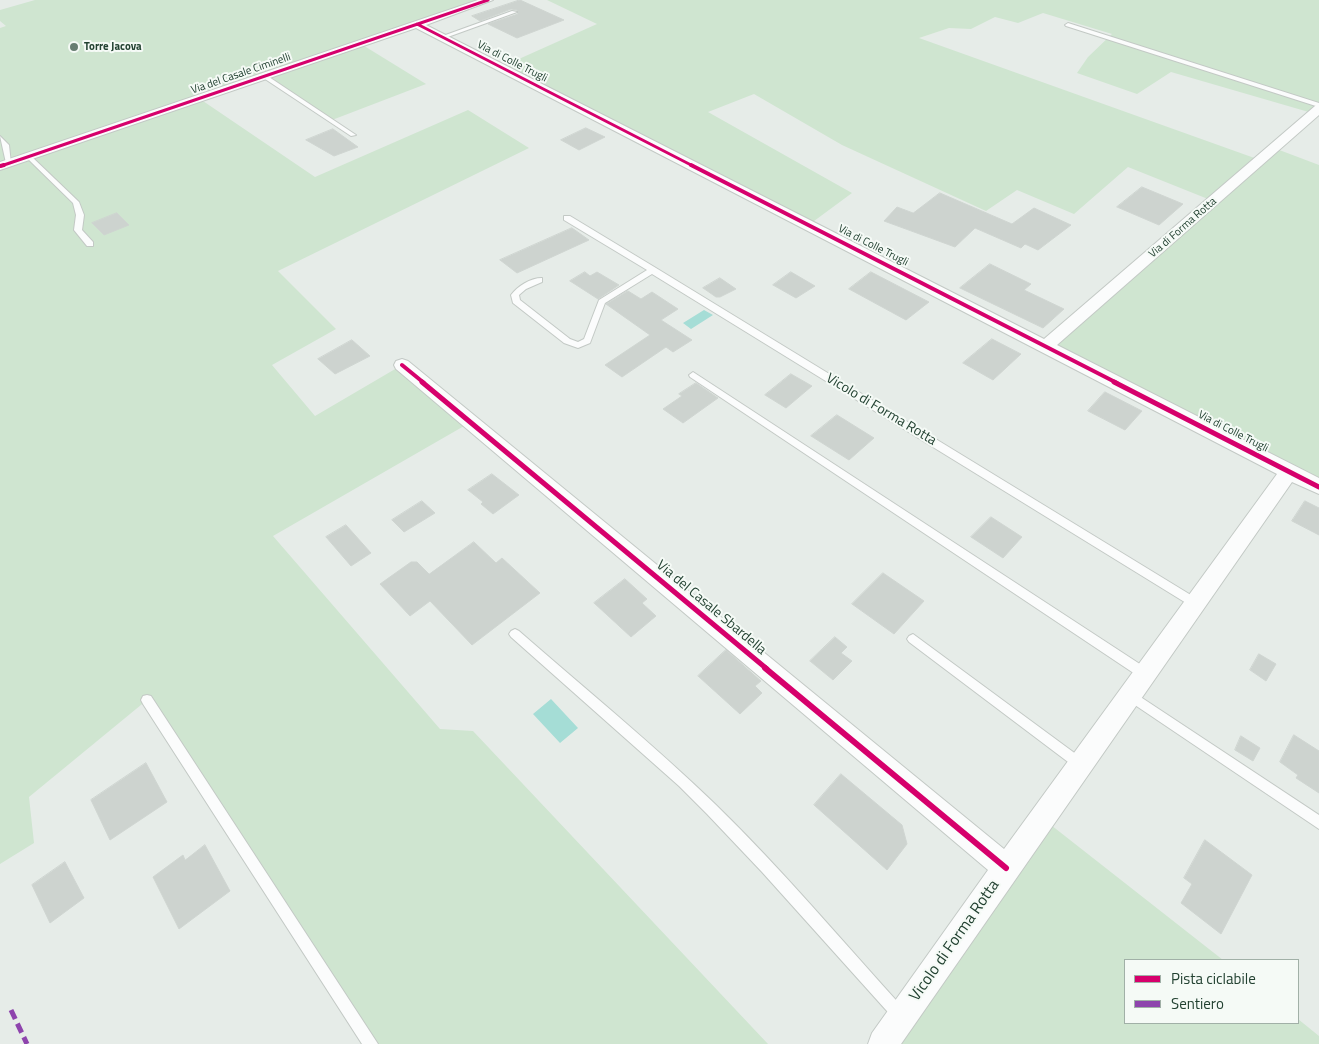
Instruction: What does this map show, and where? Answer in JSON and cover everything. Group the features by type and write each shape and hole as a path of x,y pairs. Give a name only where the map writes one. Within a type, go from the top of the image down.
{"street":[{"name":"Via del Casale Ciminelli","path":"5,165 488,0"},
{"name":"Via di Colle Trugli","path":"417,24 1319,487"},
{"name":"Via di Forma Rotta","path":"1046,346 1319,107"},
{"name":"Via del Casale Sbardella","path":"402,365 1006,868"},
{"name":"Vicolo di Forma Rotta","path":"883,1044 1006,868 1289,472"}],"lane":[{"path":"443,38 514,12"},
{"path":"1068,25 1319,107"},
{"name":"Via del Casale Ciminelli","path":"264,76 353,134"},
{"path":"0,138 6,144 5,165"},
{"path":"28,157 76,202 79,209 78,230 90,244"},
{"name":"Vicolo di Forma Rotta","path":"567,218 1196,603"},
{"path":"539,280 520,289 515,295 516,301 567,341 578,345 587,341 602,302 652,270"},
{"path":"693,375 1145,674"},
{"path":"515,634 683,782 720,818 902,1017"},
{"path":"913,639 1080,764"},
{"path":"1130,695 1319,823"},
{"path":"147,700 371,1044"}],"green space":[{"path":"35,0 488,0 361,44 426,84 332,120 264,77 200,99 315,177 468,110 529,148 278,271 336,329 272,365 315,416 402,365 471,422 273,536 440,729 473,731 768,1044 371,1044 147,700 29,797 34,843 0,864 0,28 6,26 0,21 0,10"},
{"path":"547,0 1319,0 1319,115 1171,72 1137,94 1077,73 1088,57 1112,34 1043,13 1018,23 995,17 971,29 949,28 919,38 1260,160 1274,148 1319,165 1319,487 1046,346 1213,201 1128,167 1074,214 1017,190 986,211 842,145 754,94 708,112 852,193 810,224 501,67 597,24"},
{"path":"1042,818 1222,959 1124,959 1124,1024 1299,1024 1299,1020 1319,1036 1319,1044 883,1044"}],"water":[{"path":"704,310 713,315 691,329 683,323"},
{"path":"551,699 578,728 560,743 533,714"}],"building":[{"path":"520,0 564,20 517,38 488,24 518,14 517,10 511,9 480,21 472,16"},
{"path":"586,128 605,137 579,150 561,140"},
{"path":"333,129 358,147 334,156 306,140"},
{"path":"1142,187 1183,204 1159,225 1117,207"},
{"path":"940,193 1012,224 1034,208 1071,225 1038,250 1025,244 1021,248 975,228 955,247 884,221 897,207 913,213"},
{"path":"117,213 129,225 104,235 92,223"},
{"path":"572,228 589,240 517,273 500,260"},
{"path":"990,264 1031,284 1024,290 1064,309 1043,328 960,288"},
{"path":"585,272 590,276 597,272 619,285 598,299 570,281"},
{"path":"791,272 815,286 796,298 773,285"},
{"path":"871,272 929,302 906,320 849,289"},
{"path":"720,278 736,289 716,297 703,288"},
{"path":"628,291 641,299 652,292 678,309 661,320 692,340 673,352 666,347 622,377 605,365 650,335 606,304"},
{"path":"992,339 1021,354 993,380 963,363"},
{"path":"352,340 370,356 335,374 318,359"},
{"path":"791,374 812,386 786,408 765,395"},
{"path":"696,383 718,398 683,423 663,409 682,396 679,394"},
{"path":"1105,392 1142,411 1125,430 1088,411"},
{"path":"837,415 874,438 849,460 811,436"},
{"path":"492,474 519,495 493,514 481,504 483,502 468,490"},
{"path":"422,501 435,513 404,532 392,520"},
{"path":"1305,501 1319,508 1319,535 1292,521"},
{"path":"991,517 1022,537 1003,558 971,537"},
{"path":"346,525 371,553 351,566 326,537"},
{"path":"474,542 496,563 502,558 540,593 472,645 430,601 410,616 380,584 411,562 417,562 429,574"},
{"path":"883,573 924,601 894,634 852,604"},
{"path":"625,579 647,599 642,603 656,616 631,637 594,603"},
{"path":"835,637 847,647 841,653 852,661 833,680 810,661"},
{"path":"726,650 761,681 755,686 762,693 740,714 698,676"},
{"path":"1259,654 1276,664 1266,681 1250,670"},
{"path":"1294,735 1319,751 1319,793 1296,778 1298,775 1280,762"},
{"path":"1241,736 1260,748 1253,761 1235,750"},
{"path":"146,763 167,802 110,840 91,800"},
{"path":"841,774 902,825 907,844 887,870 814,805"},
{"path":"1205,840 1252,875 1221,934 1181,903 1192,884 1184,878"},
{"path":"205,845 230,891 179,929 153,877 183,855 185,860"},
{"path":"65,862 84,898 50,923 32,885"}],"marked path":[{"path":"11,1010 27,1044"}],"cycle path":[{"path":"0,166 488,0"},
{"path":"417,24 1319,487"},
{"path":"402,365 1006,868"}],"place":[{"name":"Torre Jacova","path":"74,47"}]}
